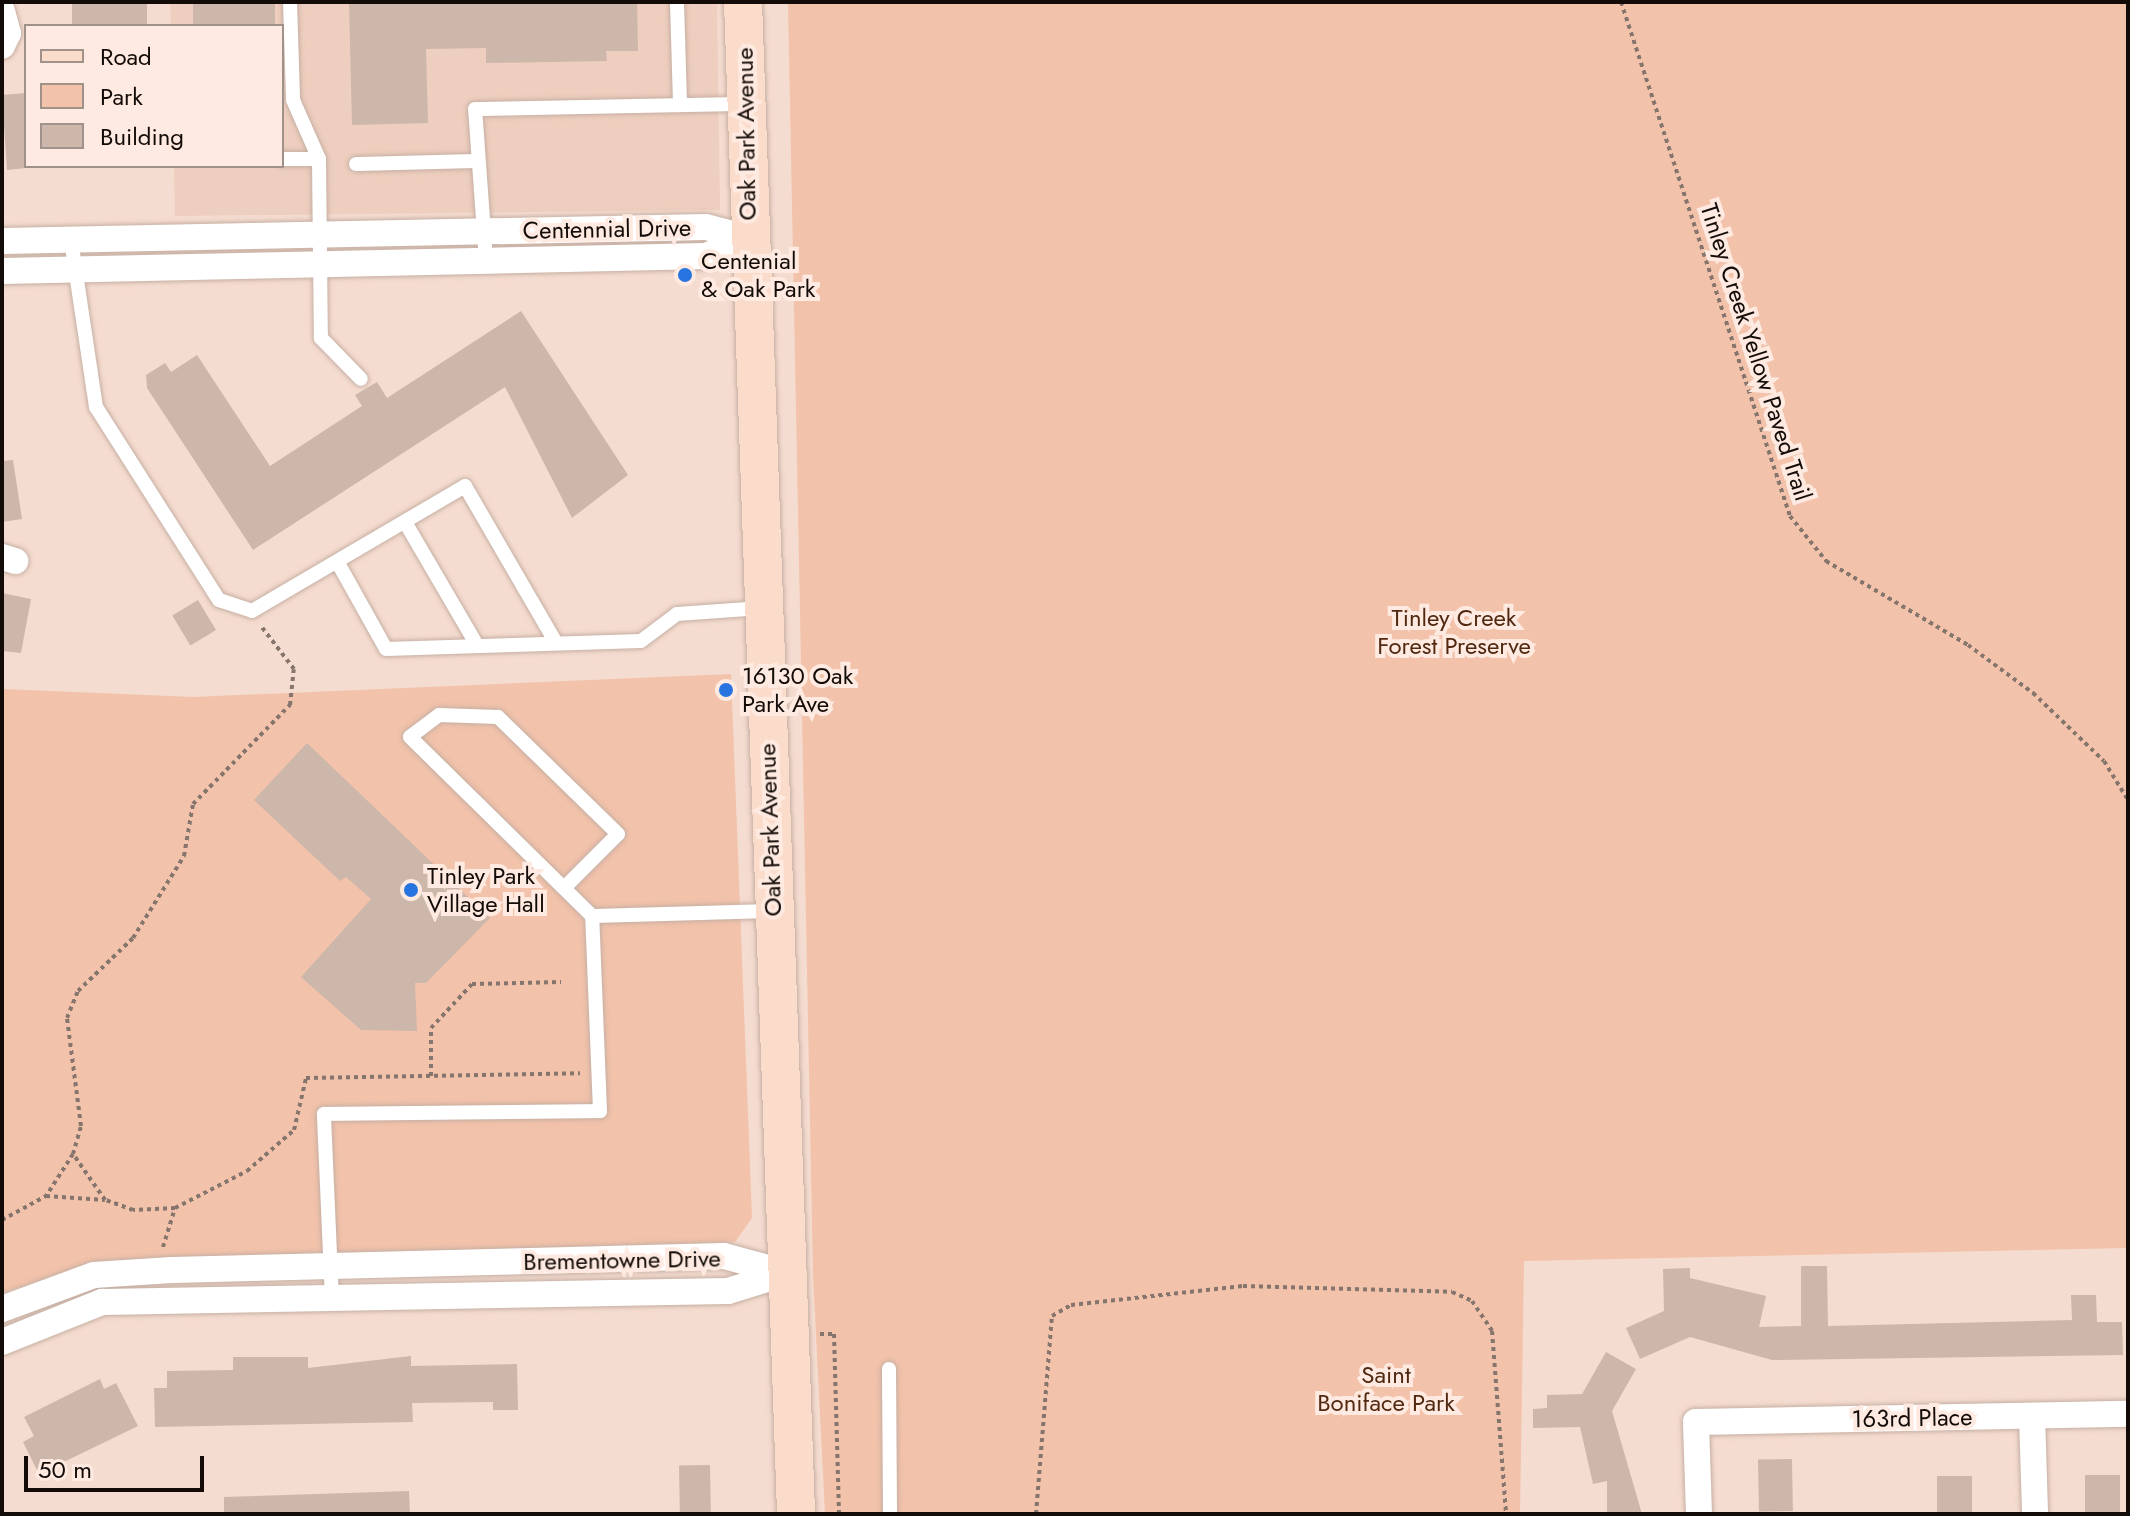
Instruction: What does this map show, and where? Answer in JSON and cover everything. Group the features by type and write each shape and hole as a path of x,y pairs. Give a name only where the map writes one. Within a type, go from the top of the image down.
{"street":[{"name":"Oak Park Avenue","path":"743,2 748,238 796,1514"},
{"path":"2,11 8,33 2,46"},
{"name":"Centennial Drive","path":"2,241 706,227 748,238"},
{"name":"Centennial Drive","path":"2,271 706,256 748,238"},
{"name":"Brementowne Drive","path":"2,1309 94,1275 172,1270 724,1256 787,1273"},
{"path":"172,1270 174,1299"},
{"name":"Brementowne Drive","path":"2,1342 102,1302 728,1291 787,1273"},
{"name":"163rd Place","path":"1699,1514 1696,1422 2128,1414"},
{"path":"2032,1416 2035,1514"}],"lane":[{"path":"290,2 287,101 319,159 321,338 361,379"},
{"path":"677,2 680,105"},
{"path":"486,261 475,109 745,104"},
{"path":"284,159 319,159"},
{"path":"356,164 478,161"},
{"path":"71,240 96,407 219,600 252,611 465,486 556,643"},
{"path":"405,522 477,645"},
{"path":"338,563 386,649 641,641 677,614 762,608"},
{"path":"332,1300 324,1114 600,1111 592,916 410,737 439,715 498,717 618,834 564,888"},
{"path":"592,916 773,911"},
{"path":"889,1369 890,1514"}],"path":[{"name":"Tinley Creek Yellow Paved Trail","path":"1621,2 1790,516 1826,561 1968,645 2033,693 2104,761 2128,800"},
{"path":"2,1220 46,1196 73,1154 81,1126 67,1018 78,991 133,938 184,856 193,804 290,705 294,669 272,645"},
{"path":"431,1076 431,1028 472,984 561,982"},
{"path":"73,1154 105,1200"},
{"path":"46,1196 105,1200 133,1210 175,1208"},
{"path":"1036,1514 1052,1316 1071,1305 1243,1286 1452,1292 1472,1301 1492,1331 1506,1514"},
{"path":"834,1334 839,1514"}],"shaded area":[{"path":"170,2 717,2 720,210 175,216 174,168 284,168 284,24 171,24"}],"green space":[{"name":"Tinley Creek Forest Preserve","path":"788,2 2128,2 2128,1248 1524,1261 1520,1514 825,1514 813,1274"},
{"path":"731,674 752,1218 735,1242 99,1261 2,1293 2,689 193,697"}],"building":[{"path":"72,2 147,2 147,24 72,24"},
{"path":"193,2 275,2 275,24 193,24"},
{"path":"349,2 637,2 638,51 606,51 607,61 486,63 486,48 426,49 428,123 352,125"},
{"path":"24,93 26,168 7,170 2,95"},
{"path":"521,311 628,475 572,518 505,387 253,550 147,388 146,375 165,363 171,372 197,355 270,466 362,406 355,395 377,382 387,398"},
{"path":"13,460 22,519 2,522 2,461"},
{"path":"2,593 31,599 21,653 2,651"},
{"path":"198,600 216,630 190,645 172,615"},
{"name":"Tinley Park Village Hall","path":"307,743 490,918 426,983 415,983 417,1031 361,1030 301,977 371,899 346,877 340,881 254,800"},
{"path":"1801,1266 1827,1266 1828,1326 2072,1320 2071,1295 2096,1295 2097,1322 2122,1322 2123,1355 1772,1360 1690,1337 1640,1359 1626,1328 1664,1311 1663,1269 1690,1268 1690,1278 1766,1296 1759,1327 1801,1326"},
{"path":"1606,1352 1636,1369 1612,1411 1642,1514 1607,1514 1607,1481 1593,1484 1580,1427 1533,1428 1533,1409 1547,1408 1547,1395 1582,1394"},
{"path":"411,1356 411,1366 517,1364 518,1410 493,1410 493,1402 412,1403 413,1422 155,1427 154,1388 167,1388 167,1371 233,1370 233,1357 308,1357 308,1368"},
{"path":"100,1379 104,1389 116,1383 138,1426 39,1474 23,1442 34,1436 24,1417"},
{"path":"1792,1459 1793,1511 1759,1512 1758,1460"},
{"path":"710,1465 711,1514 680,1514 679,1466"},
{"path":"2085,1475 2120,1475 2120,1514 2085,1514"},
{"path":"1937,1476 1972,1476 1972,1514 1937,1514"},
{"path":"409,1491 410,1514 224,1514 224,1497"}],"place":[{"name":"Centenial & Oak Park","path":"685,275"},
{"name":"16130 Oak Park Ave","path":"726,690"},
{"name":"Tinley Park Village Hall","path":"411,890"}],"park label":[{"name":"Saint Boniface Park","path":"1386,1389"}]}
